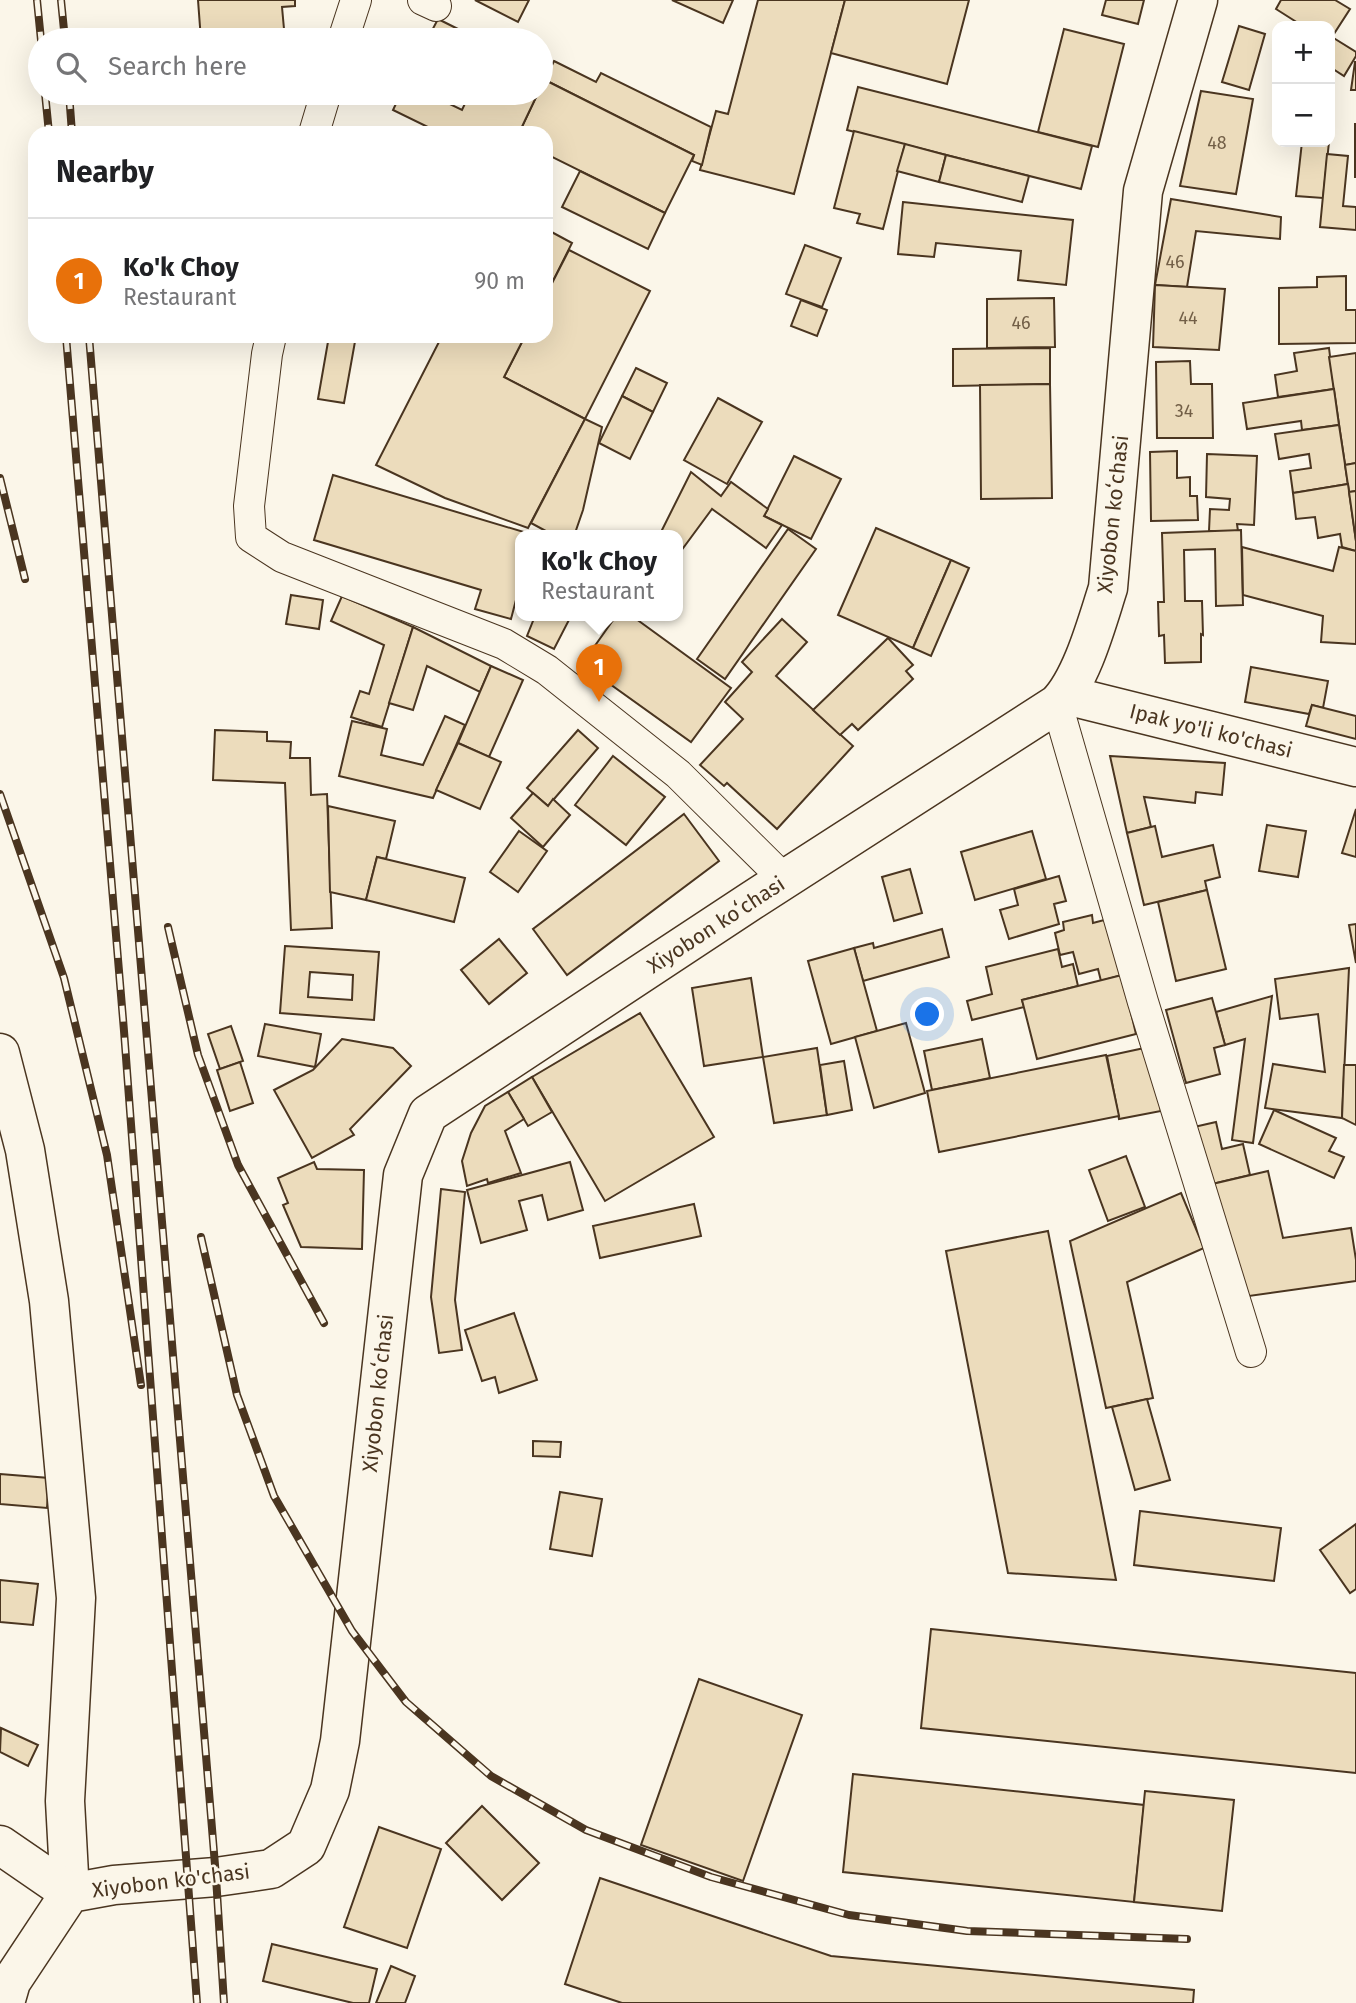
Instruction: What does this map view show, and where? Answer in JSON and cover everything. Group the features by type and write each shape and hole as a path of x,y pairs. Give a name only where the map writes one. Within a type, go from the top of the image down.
{"main road":[{"name":"Xiyobon koʻchasi","path":"271,1869 306,1846 330,1790 338,1753 403,1175 428,1114 1062,700 1091,641 1108,588 1143,191 1198,0"},
{"name":"Ipak yo'li ko'chasi","path":"1062,700 1356,767"},
{"path":"0,1053 25,1150 49,1301 76,1598 65,1801 70,1893 11,1982 5,2003"},
{"path":"0,1846 70,1893"},
{"name":"Xiyobon ko'chasi","path":"70,1893 114,1885 216,1877 271,1869"}],"street":[{"path":"347,28 356,0"},
{"path":"316,126 322,105"},
{"path":"269,343 249,506 251,537 282,556 504,644 547,670 678,774 785,880"},
{"path":"1062,700 1143,1002 1251,1352"}],"building":[{"path":"198,0 295,0 295,6 282,7 284,28 200,28"},
{"path":"475,0 529,0 518,22"},
{"path":"672,0 733,0 723,23"},
{"path":"758,0 845,0 794,194 700,170 716,111 728,114"},
{"path":"845,0 969,0 947,84 831,53"},
{"path":"1106,0 1144,0 1138,24 1102,15"},
{"path":"1281,0 1335,0 1350,9 1335,32 1335,21 1295,21 1276,9"},
{"path":"438,19 456,28 433,28"},
{"path":"1239,26 1265,34 1249,90 1222,82"},
{"path":"1064,29 1124,44 1098,147 1038,132"},
{"path":"1335,39 1356,52 1344,76 1335,70"},
{"path":"554,61 596,82 601,73 711,127 702,165 692,161 694,155 553,84"},
{"path":"1355,62 1356,90 1351,90"},
{"path":"553,84 694,155 665,213 553,157 553,126 522,126 532,105 553,105"},
{"path":"858,87 1092,146 1081,189 847,130"},
{"path":"1201,91 1253,99 1236,194 1180,186"},
{"path":"395,105 452,105 462,110 464,105 532,105 522,126 426,126 393,110"},
{"path":"1356,124 1356,177 1355,177"},
{"path":"854,131 905,144 883,229 857,223 860,214 834,208"},
{"path":"905,144 946,155 939,182 897,171"},
{"path":"1301,147 1328,147 1323,198 1296,196"},
{"path":"1327,154 1348,156 1343,206 1356,207 1356,230 1320,227"},
{"path":"946,155 1029,176 1022,202 939,182"},
{"path":"580,171 665,213 648,249 562,207"},
{"path":"1171,199 1281,217 1280,239 1196,231 1187,287 1155,285"},
{"path":"903,202 1073,220 1066,285 1018,280 1021,251 936,243 934,257 898,254"},
{"path":"553,233 572,243 553,281"},
{"path":"805,245 841,258 822,307 786,294"},
{"path":"569,250 650,291 585,419 504,377 521,343 553,343 553,281"},
{"path":"1346,276 1346,310 1356,310 1356,343 1279,344 1279,288 1317,287 1317,277"},
{"path":"1155,285 1225,289 1219,350 1153,347"},
{"path":"1054,298 1055,347 987,348 987,299"},
{"path":"801,300 827,310 817,336 791,326"},
{"path":"328,343 355,343 344,403 318,399"},
{"path":"438,343 521,343 504,377 585,419 528,528 445,498 376,465"},
{"path":"1050,348 1050,384 953,386 953,349"},
{"path":"1329,348 1334,389 1278,397 1275,375 1297,371 1294,353"},
{"path":"1356,353 1356,463 1345,465 1329,357"},
{"path":"1190,361 1191,384 1212,384 1213,438 1157,438 1156,362"},
{"path":"636,368 667,383 653,412 622,396"},
{"path":"1050,384 1052,498 981,499 980,385"},
{"path":"1334,389 1339,425 1302,430 1301,421 1247,429 1243,403"},
{"path":"622,396 653,412 630,459 599,443"},
{"path":"718,398 762,422 727,484 684,460"},
{"path":"585,419 602,427 576,530 544,530 531,523"},
{"path":"1339,425 1348,484 1293,493 1290,471 1311,468 1309,454 1279,459 1275,434"},
{"path":"1177,451 1177,478 1190,477 1190,496 1197,496 1198,520 1151,521 1150,452"},
{"path":"1207,454 1257,456 1254,525 1237,524 1238,531 1209,531 1210,509 1229,510 1230,499 1206,497"},
{"path":"794,456 841,479 811,539 764,516"},
{"path":"1356,463 1356,491 1349,492 1345,465"},
{"path":"691,472 721,496 731,482 768,509 764,516 782,525 766,548 712,509 683,548 683,530 662,530"},
{"path":"333,475 517,530 515,604 511,619 475,609 481,590 314,540"},
{"path":"1348,484 1356,551 1342,547 1340,534 1318,538 1315,517 1296,519 1293,493"},
{"path":"1356,491 1356,541 1349,492"},
{"path":"876,528 951,560 913,648 838,615"},
{"path":"788,529 816,549 725,679 697,659"},
{"path":"1241,530 1243,605 1216,606 1215,549 1184,550 1185,601 1202,601 1201,662 1165,663 1164,635 1159,636 1158,602 1164,602 1162,533"},
{"path":"1242,547 1333,571 1339,547 1356,551 1356,644 1321,642 1323,616 1243,595"},
{"path":"951,560 969,568 931,656 913,648"},
{"path":"291,595 323,600 319,629 286,624"},
{"path":"342,596 413,627 382,727 351,717 360,691 369,694 384,645 331,621"},
{"path":"782,619 807,642 776,676 853,746 777,829 727,783 724,786 700,765 743,719 725,702 752,672 742,662"},
{"path":"533,621 568,621 554,649 527,636"},
{"path":"612,621 639,621 731,688 691,742 582,664"},
{"path":"413,627 491,666 480,692 427,666 413,710 389,703"},
{"path":"888,638 913,665 906,671 913,679 858,730 852,724 840,735 813,710"},
{"path":"491,666 523,680 489,757 458,743"},
{"path":"1251,667 1328,681 1323,708 1312,705 1309,714 1245,702"},
{"path":"1312,705 1356,716 1356,739 1306,726"},
{"path":"445,716 465,725 433,798 339,776 352,721 387,729 381,755 423,765"},
{"path":"215,730 267,732 267,741 291,742 290,758 310,758 311,795 327,794 332,928 291,930 285,783 213,780"},
{"path":"578,730 598,748 548,806 527,788"},
{"path":"458,743 501,762 480,809 436,790"},
{"path":"613,756 665,797 626,845 575,805"},
{"path":"1110,756 1225,763 1222,795 1196,792 1195,803 1144,797 1151,827 1127,833"},
{"path":"533,793 548,806 553,799 570,815 543,847 511,818"},
{"path":"328,806 395,821 386,859 377,857 366,900 330,892"},
{"path":"1356,809 1356,857 1342,853"},
{"path":"684,814 719,861 567,975 533,929"},
{"path":"1267,825 1306,831 1298,877 1259,871"},
{"path":"1155,826 1162,857 1213,845 1220,877 1205,881 1207,890 1144,905 1127,833"},
{"path":"519,831 547,851 518,892 490,872"},
{"path":"1032,831 1046,879 975,900 961,852"},
{"path":"377,857 465,878 454,922 366,900"},
{"path":"910,869 922,913 894,921 882,877"},
{"path":"1059,876 1066,901 1054,904 1059,924 1009,939 1000,910 1018,905 1014,889"},
{"path":"1207,890 1226,969 1176,981 1158,902"},
{"path":"1092,915 1093,923 1108,919 1122,975 1101,981 1098,969 1079,974 1073,952 1060,955 1055,933 1064,930 1063,922"},
{"path":"1356,924 1356,963 1349,925"},
{"path":"942,929 949,957 863,981 854,948 873,943 874,948"},
{"path":"499,939 527,973 489,1004 461,970"},
{"path":"285,946 379,952 374,1020 280,1013","holes":["310,972 353,975 352,1000 308,997"]},
{"path":"854,948 877,1031 831,1044 808,961"},
{"path":"1058,949 1062,967 1073,964 1078,986 1022,1000 1024,1007 972,1020 967,1001 992,994 986,967"},
{"path":"1349,968 1342,1118 1265,1108 1273,1064 1325,1072 1318,1014 1280,1019 1275,979"},
{"path":"1122,975 1136,1034 1037,1059 1022,1000"},
{"path":"751,978 763,1057 704,1066 692,988"},
{"path":"1272,996 1253,1143 1232,1140 1245,1039 1225,1045 1216,1012"},
{"path":"1212,998 1225,1045 1214,1048 1220,1074 1186,1083 1166,1010"},
{"path":"640,1013 714,1137 605,1201 532,1077"},
{"path":"906,1023 925,1093 874,1108 855,1037"},
{"path":"265,1024 321,1034 315,1067 258,1056"},
{"path":"231,1026 243,1061 220,1069 208,1034"},
{"path":"342,1039 393,1048 411,1066 350,1129 354,1135 312,1158 274,1090 313,1070"},
{"path":"982,1039 990,1078 932,1090 924,1051"},
{"path":"1149,1047 1161,1111 1119,1119 1107,1056"},
{"path":"817,1048 827,1115 774,1123 763,1057"},
{"path":"1106,1055 1119,1116 939,1152 927,1091"},
{"path":"844,1061 852,1110 827,1115 820,1065"},
{"path":"240,1062 253,1103 230,1111 217,1070"},
{"path":"1344,1065 1356,1065 1356,1125 1342,1118"},
{"path":"532,1077 552,1112 528,1126 508,1092"},
{"path":"508,1092 524,1119 505,1131 521,1173 488,1183 487,1179 467,1186 462,1161 471,1133 485,1106"},
{"path":"1274,1110 1336,1138 1329,1151 1344,1157 1334,1178 1259,1144"},
{"path":"1216,1122 1222,1149 1243,1144 1250,1175 1208,1185 1194,1127"},
{"path":"1126,1156 1145,1207 1108,1221 1089,1170"},
{"path":"314,1162 317,1169 364,1170 362,1249 301,1247 283,1205 288,1203 278,1178"},
{"path":"570,1162 583,1210 548,1220 542,1195 519,1201 527,1230 481,1243 467,1190"},
{"path":"1268,1171 1283,1238 1351,1228 1356,1281 1242,1297 1208,1185"},
{"path":"441,1189 465,1192 455,1300 462,1350 439,1353 431,1297"},
{"path":"1181,1193 1204,1248 1127,1282 1153,1398 1106,1408 1070,1241"},
{"path":"694,1204 701,1236 600,1258 593,1226"},
{"path":"1048,1231 1116,1580 1008,1573 946,1251"},
{"path":"514,1313 537,1380 499,1393 495,1377 482,1381 465,1330"},
{"path":"1147,1399 1170,1480 1135,1490 1112,1407"},
{"path":"533,1441 561,1442 560,1457 533,1456"},
{"path":"0,1474 49,1478 47,1508 0,1504"},
{"path":"560,1492 602,1499 592,1556 550,1549"},
{"path":"1140,1511 1281,1528 1274,1581 1134,1565"},
{"path":"1356,1524 1356,1589 1350,1593 1320,1550"},
{"path":"0,1580 38,1584 33,1625 0,1622"},
{"path":"931,1629 1356,1673 1356,1773 921,1728"},
{"path":"699,1679 802,1715 743,1881 641,1845"},
{"path":"1,1728 38,1745 28,1766 0,1752"},
{"path":"853,1774 1144,1805 1134,1902 843,1872"},
{"path":"1145,1791 1234,1800 1222,1911 1134,1902"},
{"path":"482,1806 539,1863 502,1900 446,1843"},
{"path":"379,1827 441,1849 407,1948 344,1927"},
{"path":"600,1878 831,1956 1194,1990 1193,2003 622,2003 565,1984"},
{"path":"272,1944 377,1969 369,2003 353,2003 263,1981"},
{"path":"391,1966 415,1976 405,2003 376,2003"}],"railway":[{"path":"37,0 40,28"},
{"path":"61,0 64,28"},
{"path":"46,105 48,126"},
{"path":"70,105 71,126"},
{"path":"67,343 124,1031 197,2003"},
{"path":"90,343 216,1877 224,2003"},
{"path":"0,478 25,579"},
{"path":"0,794 64,978 107,1155 141,1385"},
{"path":"168,927 198,1055 238,1165 324,1323"},
{"path":"201,1237 237,1395 274,1496 352,1631 406,1702 491,1776 586,1830 711,1877 849,1915 967,1931 1187,1939"}],"place":[{"name":"Ko'k Choy","path":"599,702"}]}
